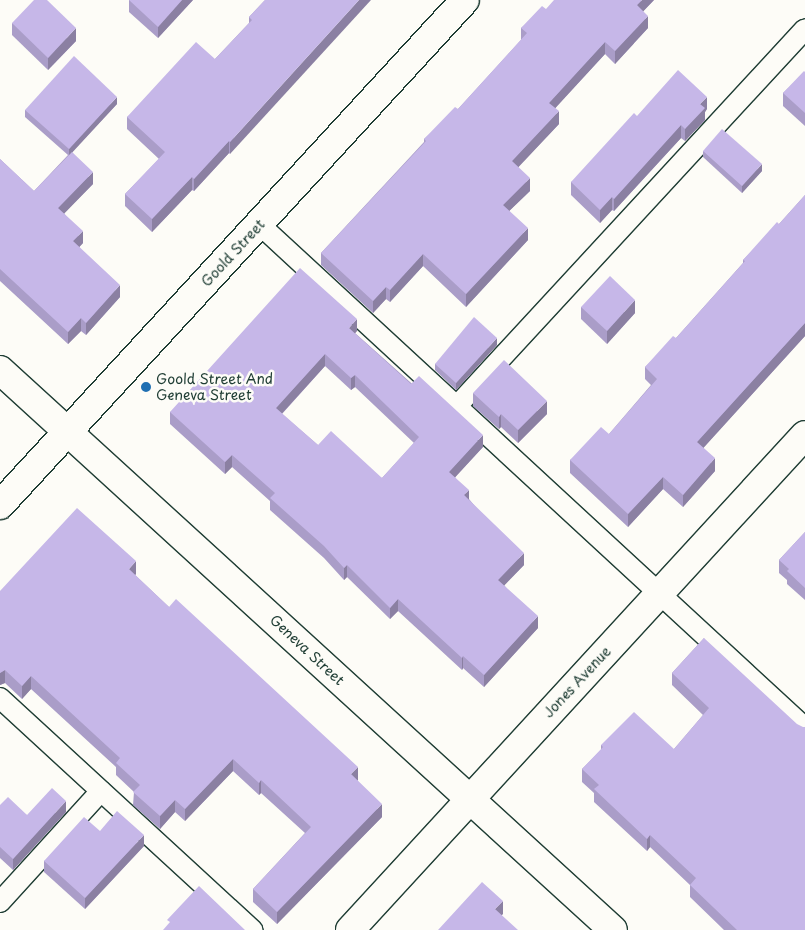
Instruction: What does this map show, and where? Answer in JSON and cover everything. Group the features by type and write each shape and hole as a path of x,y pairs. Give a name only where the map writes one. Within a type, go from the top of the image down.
{"street":[{"name":"Goold Street","path":"0,505 465,0"},
{"name":"Geneva Street","path":"0,370 69,431 613,930"},
{"name":"Jones Avenue","path":"350,930 805,435"}],"lane":[{"path":"456,407 805,28"},
{"path":"259,224 805,728"},
{"path":"0,698 252,930"},
{"path":"0,902 101,792"}],"building":[{"path":"34,0 47,0 76,28 48,58 12,23"},
{"path":"129,0 182,0 158,27"},
{"path":"265,0 359,0 230,142 194,179 192,177 152,219 125,194 165,152 127,117 196,42 215,59 252,20 249,17"},
{"path":"554,0 642,0 637,5 648,16 615,51 605,42 549,103 559,111 512,161 530,178 503,205 528,228 466,294 423,254 390,290 386,287 373,301 321,253 426,141 424,139 455,107 458,109 527,33 521,28 542,6 546,9"},
{"path":"74,56 117,97 69,149 25,110"},
{"path":"678,70 707,97 700,104 705,108 685,129 681,125 614,199 612,197 600,210 571,182 634,113 637,116"},
{"path":"805,72 805,113 783,93"},
{"path":"722,129 762,164 742,186 703,151"},
{"path":"72,152 93,172 58,208 83,231 73,241 120,285 86,323 81,318 68,332 0,269 0,159 34,191"},
{"path":"805,195 805,323 697,442 715,458 683,495 663,477 628,514 570,460 601,427 609,434 657,379 645,367 673,336 676,338 777,222 779,224"},
{"path":"300,268 357,319 349,328 411,384 419,376 483,435 449,472 469,490 464,495 524,553 498,580 538,616 484,675 463,656 462,658 398,599 390,608 347,565 344,568 324,546 270,498 275,493 232,455 225,462 170,412","holes":["325,354 351,378 355,375 419,437 382,478 331,431 318,445 276,408"]},
{"path":"610,276 635,300 607,331 581,307"},
{"path":"474,317 497,338 456,383 435,364"},
{"path":"504,360 547,401 518,430 501,414 499,417 473,393"},
{"path":"77,508 136,561 129,569 169,607 176,599 358,767 351,774 382,804 277,912 253,889 311,827 261,780 259,783 233,759 185,809 175,800 160,816 133,792 140,785 116,763 120,758 31,676 22,686 5,670 0,673 0,591"},
{"path":"805,532 805,588 787,571 789,569 779,560"},
{"path":"704,638 797,724 805,727 805,930 737,930 690,885 696,878 650,835 647,839 594,789 599,785 582,769 603,747 601,745 634,712 674,749 709,708 672,673"},
{"path":"52,788 66,801 13,859 0,847 0,805 8,797 27,815"},
{"path":"117,811 144,835 85,898 44,861 84,817 100,831"},
{"path":"482,882 503,901 495,909 518,930 438,930"},
{"path":"199,886 245,930 163,930 170,922 167,920"}],"place":[{"name":"Goold Street And Geneva Street","path":"146,387"}]}
